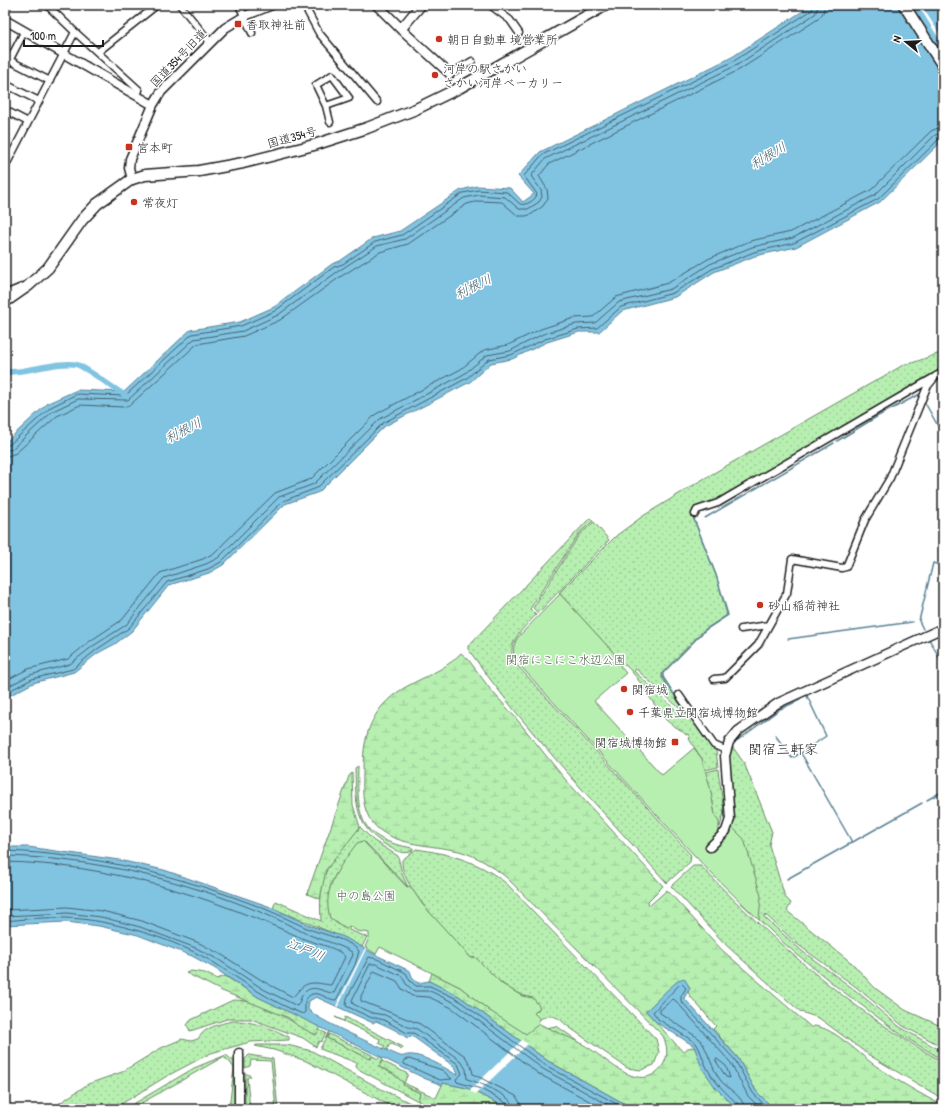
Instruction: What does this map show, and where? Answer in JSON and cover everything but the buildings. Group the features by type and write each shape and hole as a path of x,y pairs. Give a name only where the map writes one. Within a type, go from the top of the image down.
{"main road":[{"path":"377,5 401,28 422,5"},
{"name":"国道354号","path":"5,302 28,286 48,268 89,212 110,194 132,179 148,175 199,171 243,163 314,145 367,128 459,88 606,5"},
{"path":"904,5 943,66"}],"street":[{"path":"5,11 8,5"},
{"path":"47,5 138,90 137,96"},
{"path":"98,52 157,5"},
{"path":"180,5 210,42"},
{"path":"239,5 252,33"},
{"name":"国道354号旧道","path":"132,179 129,168 130,159 153,104 161,92 225,28 245,16 272,5"},
{"path":"304,5 318,33 377,102"},
{"path":"490,5 510,20 519,33"},
{"path":"5,20 153,104"},
{"path":"401,28 450,74 472,61"},
{"path":"5,69 7,59 24,32"},
{"path":"5,167 7,159 75,32"},
{"path":"7,59 50,80"},
{"path":"326,106 349,98 332,75 316,85 326,106 330,122"},
{"path":"5,84 39,101"},
{"path":"5,110 28,122"},
{"path":"5,294 21,286 28,286"},
{"path":"695,514 697,510 718,503 943,372"},
{"path":"714,679 725,678 758,645 787,593 792,559 842,568 846,567 865,520 892,473 924,394 936,376"},
{"path":"741,629 769,625"},
{"path":"710,847 726,831 730,819 725,750 731,738 738,731 778,703 943,628"},
{"path":"679,695 714,745 725,750"},
{"path":"239,1053 239,1109"}],"green space":[{"path":"943,352 943,370 718,501 698,507 693,516 716,575 727,615 704,630 662,673 662,678 686,711 678,707 636,669 634,671 676,710 693,718 716,751 718,767 705,770 702,759 689,739 688,734 686,735 666,720 630,669 559,593 617,535 643,516 705,478 905,364"},
{"path":"590,518 593,521 579,533 530,609 536,615 516,638 513,644 513,658 517,665 691,855 690,862 667,883 539,740 514,710 468,649 468,646"},
{"path":"594,522 609,540 538,613 533,608 580,534"},
{"name":"関宿にこにこ水辺公園","path":"560,594 623,663 620,666 626,673 594,701 662,775 694,748 702,759 710,787 715,815 719,822 719,830 732,827 744,839 761,896 759,920 709,871 516,661 514,649 518,637"},
{"path":"461,653 468,659 490,689 515,717 564,778 663,886 648,901 649,906 667,890 722,950 812,1028 814,1026 831,1032 848,1043 879,1068 943,1106 943,1109 774,1109 756,1091 738,1058 713,1029 716,1026 690,996 688,992 690,988 680,979 646,1011 683,1052 688,1048 693,1047 696,1049 703,1067 712,1082 737,1109 634,1109 548,1061 459,996 429,981 432,973 460,987 490,1011 540,1019 538,1023 582,1044 612,1065 633,1076 644,1077 654,1074 663,1065 666,1058 667,1050 663,1036 506,877 484,862 466,853 445,848 416,844 388,835 377,828 369,817 363,799 363,762 367,736 373,720 383,705 401,690 443,668"},
{"path":"732,746 744,763 772,832 769,845 785,897 791,903 787,911 853,964 875,988 905,1010 943,1027 943,1047 903,1026 856,987 797,944 767,916 764,915 764,917 802,951 855,990 900,1027 943,1052 943,1060 903,1036 837,987 787,946 740,902 730,831 735,818 729,760"},
{"path":"358,766 358,799 360,812 364,822 371,831 381,838 395,844 413,848 412,851 403,853 389,847 369,831 363,823 359,814 356,793 355,768"},
{"path":"718,769 724,812 720,827 715,815 706,772"},
{"path":"352,773 353,805 360,827 326,870 320,899 307,894 349,776"},
{"path":"360,827 374,841 398,856 402,874 408,887 365,842 341,867 331,883 328,904 330,918 343,928 349,926 349,930 367,937 362,947 273,908 276,901 321,921 321,890 327,869 340,850"},
{"name":"中の島公園","path":"363,841 407,887 410,886 423,905 471,958 475,957 502,984 522,996 533,998 540,1007 534,1013 540,1019 538,1022 539,1024 526,1034 490,1011 460,987 380,947 376,954 365,947 369,938 369,933 357,931 349,926 346,929 330,918 328,897 330,887 339,868 357,843"},
{"path":"416,849 441,853 475,864 507,884 656,1039 659,1052 654,1065 641,1070 627,1068 557,1018 548,1016 540,1019 533,1013 539,1009 532,998 515,992 500,982 475,957 471,958 440,925 409,884 403,871 402,860"},
{"path":"693,866 701,866 756,921 814,973 877,1020 909,1042 943,1062 943,1099 869,1055 819,1018 801,1012 726,945 671,886"},
{"path":"191,971 205,973 217,979 225,976 258,997 321,1027 316,1035 298,1026 289,1018 222,991 186,973"},
{"path":"233,1000 244,1001 266,1008 316,1035 319,1030 326,1033 316,1047 303,1038 251,1019 227,1019 190,1031 187,1025 191,1020"},
{"path":"335,1017 344,1021 345,1017 403,1047 402,1049 390,1043 387,1050 383,1049 385,1046 379,1043 380,1039"},
{"path":"232,1021 254,1023 275,1030 289,1037 289,1040 250,1042 211,1053 167,1076 113,1109 51,1109 88,1084 122,1072 161,1048 182,1039 191,1041 198,1039 208,1029"},
{"path":"558,1027 582,1044 546,1028"},
{"path":"329,1031 327,1038 371,1059 373,1056 378,1059 380,1056 383,1058 379,1067 392,1073 404,1083 403,1085 420,1093 418,1101 358,1069 356,1067 357,1063 320,1049"},
{"path":"329,1034 372,1055 370,1059 327,1038"},
{"path":"287,1045 312,1051 383,1090 423,1109 396,1109 306,1061 274,1050 255,1046"},
{"path":"226,1055 236,1063 236,1109 229,1109 234,1068 229,1061 223,1057 131,1109 125,1109 194,1068"},
{"path":"249,1055 273,1059 278,1109 276,1109 271,1061 251,1060 250,1066 245,1068 245,1059"},
{"path":"382,1061 408,1074 404,1083 392,1073 379,1067"},
{"path":"245,1073 251,1076 247,1078 250,1109 245,1109"},
{"path":"404,1083 436,1098 443,1083 467,1088 509,1109 436,1109 418,1101 420,1093 403,1085"}],"water":[{"name":"利根川","path":"812,5 943,5 943,140 880,202 796,247 755,256 714,272 675,297 622,311 599,332 579,332 547,342 512,359 491,363 470,382 385,426 319,492 285,504 223,565 209,573 169,585 132,631 115,644 98,653 74,672 33,683 5,698 5,443 48,403 77,390 124,392 190,330 240,322 274,307 332,264 340,261 373,238 400,231 461,190 477,186 510,188 523,202 534,194 518,176 540,152 732,57"},
{"name":"江戸川","path":"5,847 28,847 119,860 164,870 268,906 311,926 344,937 374,954 410,971 413,979 418,983 429,981 459,996 548,1061 634,1109 509,1109 467,1088 443,1083 442,1085 426,1079 258,997 214,968 192,956 138,935 99,926 66,922 5,925","holes":["316,997 373,1023 376,1021 396,1030 407,1038 412,1036 455,1067 458,1074 455,1074 446,1068 419,1056 400,1056 335,1026 308,1009 309,1001"]},
{"path":"684,978 690,988 684,998 738,1058 756,1091 774,1109 737,1109 715,1087 702,1068 694,1046 656,1022 646,1011 680,979"}],"pier":[{"path":"918,5 921,5 943,39 943,45"},
{"path":"365,948 366,949 338,1007 336,1006"},
{"path":"522,1040 528,1044 476,1094 469,1091"}],"waterway":[{"path":"5,371 10,372 61,364 78,365 125,395"},
{"path":"837,441 878,416 920,394 921,396"},
{"path":"924,401 943,435"},
{"path":"705,518 834,443"},
{"path":"681,705 663,677 663,673 705,630 728,615 716,575 693,517"},
{"path":"923,629 919,621 933,563 943,566"},
{"path":"788,639 912,622"},
{"path":"929,639 943,664"},
{"path":"807,696 826,736 801,753 852,842"},
{"path":"738,740 780,709 800,700"},
{"path":"775,735 792,758 801,753"},
{"path":"927,800 943,791"},
{"path":"787,879 922,803"}],"place":[{"name":"香取神社前","path":"238,24"},
{"name":"朝日自動車 境営業所","path":"439,39"},
{"name":"河岸の駅さかい さかい河岸ベーカリー","path":"435,75"},
{"name":"宮本町","path":"129,147"},
{"name":"常夜灯","path":"134,202"},
{"name":"砂山稲荷神社","path":"760,605"},
{"name":"関宿城","path":"624,689"},
{"name":"千葉県立関宿城博物館","path":"630,712"},
{"name":"関宿城博物館","path":"675,742"}],"district":[{"name":"関宿三軒家","path":"783,748"}]}
